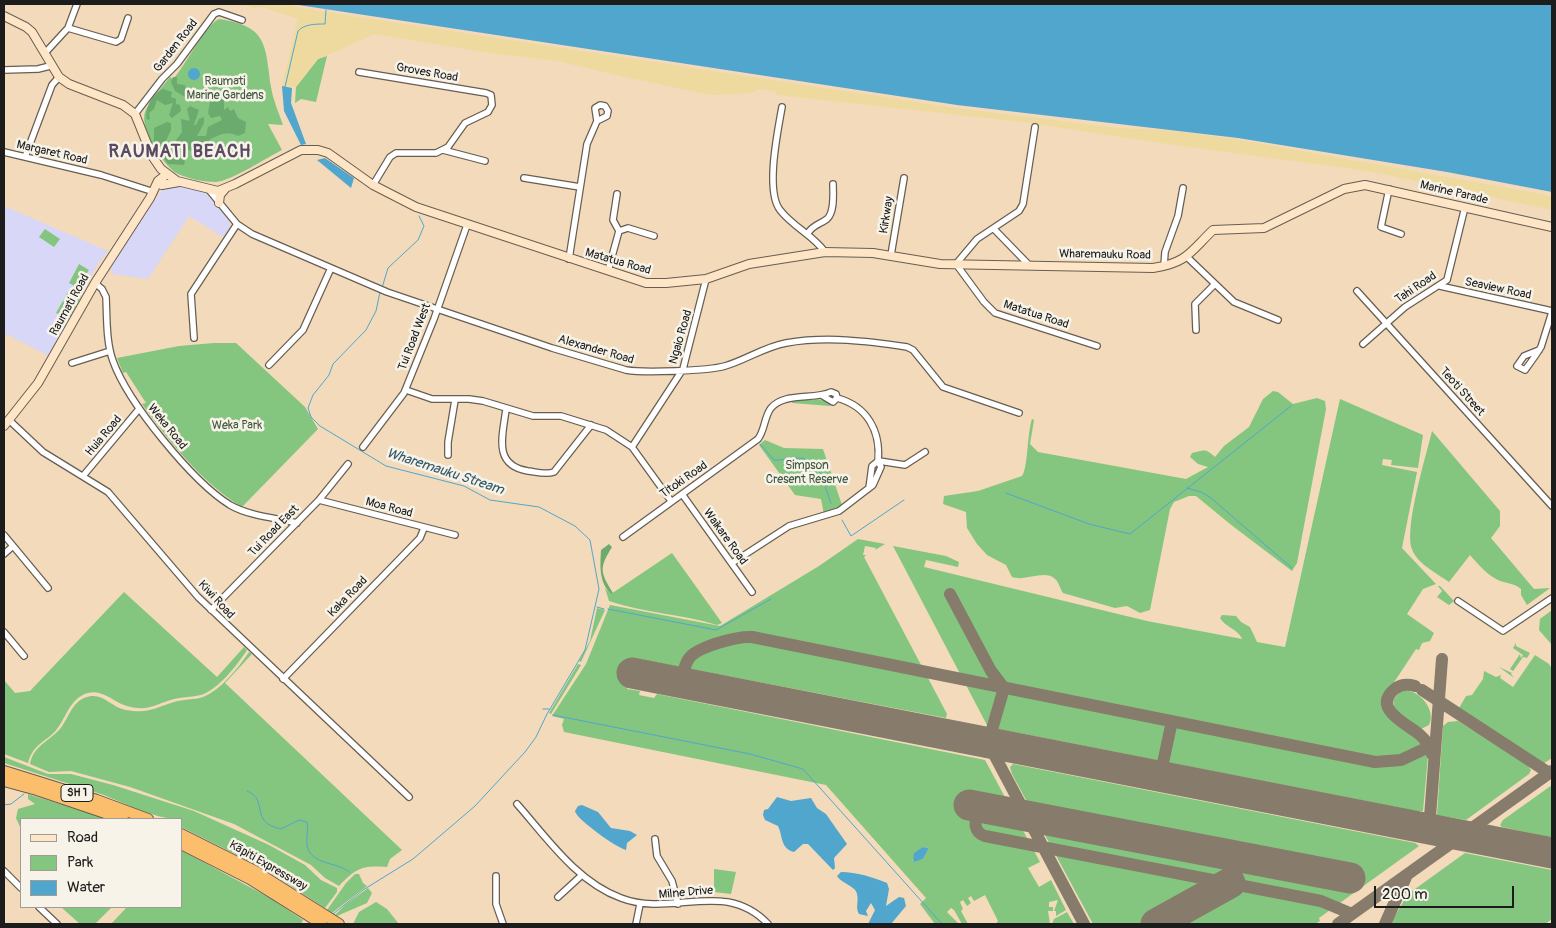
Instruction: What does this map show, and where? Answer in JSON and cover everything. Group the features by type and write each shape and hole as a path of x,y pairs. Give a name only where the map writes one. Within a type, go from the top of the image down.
{"highway":[{"name":"SH 1","path":"4,771 98,800 145,818"},
{"name":"SH 1","path":"4,781 45,792 120,818"},
{"name":"Kāpiti Expressway","path":"182,834 255,871 304,906 322,924"},
{"name":"Kāpiti Expressway","path":"182,845 339,924"}],"main road":[{"path":"4,16 26,26 38,41 50,66 59,77 69,84 127,107 135,114 145,144 166,174"},
{"name":"Matatua Road","path":"166,174 182,182 209,190 224,189 296,153 310,149 318,150 328,154 373,185 416,208 569,259 652,283 706,278 749,264 825,252 858,252 940,264 956,264"},
{"name":"Raumati Road","path":"154,192 157,192 166,174"},
{"name":"Raumati Road","path":"6,423 38,383 95,283 154,192 158,181 166,174"},
{"path":"162,184 182,182"},
{"name":"Marine Parade","path":"1350,187 1365,185 1389,189 1552,227"},
{"name":"Wharemauku Road","path":"956,264 1028,264 1142,268 1164,266 1187,257 1213,230 1264,228 1350,187"},
{"path":"219,203 220,195 224,189"}],"street":[{"path":"44,53 68,28 77,4"},
{"name":"Garden Road","path":"135,114 177,64 214,14 219,12 242,20"},
{"path":"68,28 116,42 121,39 128,18"},
{"path":"4,70 38,69 50,66"},
{"name":"Groves Road","path":"359,72 491,95 493,102 489,111 468,121 453,141 443,150"},
{"path":"25,157 52,85 59,77"},
{"path":"782,107 773,159 776,201 782,212 808,233 825,252"},
{"path":"569,259 587,144 597,121"},
{"path":"956,264 971,244 1019,211 1023,204 1035,127"},
{"path":"373,185 390,157 396,153 436,153 443,150 485,161"},
{"name":"Margaret Road","path":"4,152 101,175 154,192"},
{"path":"524,178 580,186"},
{"name":"Kirkway","path":"891,256 904,178"},
{"path":"808,233 814,225 830,215 833,184"},
{"path":"1164,266 1165,252 1178,216 1183,188"},
{"path":"1389,189 1381,226 1401,234"},
{"name":"Alexander Road","path":"209,190 237,224 252,234 376,288 437,310 626,370 638,372 723,366 769,347 787,343 838,339 860,341 907,347 913,350 943,387 1018,413"},
{"path":"608,271 619,231 613,220 617,194"},
{"name":"Tahi Road","path":"1363,344 1386,323 1447,280 1465,207"},
{"path":"194,338 191,294 237,224"},
{"name":"Tui Road West","path":"363,447 406,390 467,225"},
{"path":"619,231 628,228 654,236"},
{"path":"994,229 1028,264"},
{"path":"1187,257 1214,285 1234,302 1278,320"},
{"name":"Matatua Road","path":"956,264 984,302 995,313 1097,346"},
{"path":"269,365 303,330 331,268"},
{"name":"Ngaio Road","path":"632,447 683,369 706,278"},
{"name":"Weka Road","path":"95,283 102,289 106,297 110,351 121,378 139,409 168,447 214,493 231,506 246,512 297,523"},
{"path":"1196,330 1195,304 1214,285"},
{"name":"Seaview Road","path":"1440,286 1552,311"},
{"name":"Teoti Street","path":"1357,290 1552,506"},
{"path":"1539,350 1552,311"},
{"path":"72,363 110,351"},
{"path":"406,390 432,399 476,400 533,416 561,416 612,432 632,447 671,501"},
{"name":"Titoki Road","path":"623,537 758,440 770,410 774,404 782,401 823,396 830,392 836,394 837,398 855,404 870,420 878,443 878,461"},
{"path":"448,455 447,449 455,400"},
{"name":"Huia Road","path":"83,476 139,409"},
{"path":"506,409 502,447 504,456 512,467 518,469 549,474 554,472 591,425"},
{"name":"Kiwi Road","path":"6,423 43,452 108,492 211,610 409,797"},
{"path":"866,491 871,482 872,466 878,461 905,465 925,452"},
{"path":"732,563 792,524 836,513 866,491 878,477 881,467 878,461"},
{"name":"Tui Road East","path":"211,610 319,500 348,464"},
{"name":"Waikare Road","path":"682,494 752,592"},
{"name":"Moa Road","path":"319,500 455,535"},
{"name":"Kaka Road","path":"283,679 420,538 424,528"},
{"path":"4,535 48,588"},
{"path":"4,554 13,546"},
{"path":"1458,601 1499,630 1504,631 1552,598"},
{"path":"4,632 24,656"},
{"name":"Milne Drive","path":"517,804 582,875 611,894 640,904 678,904 706,900 727,901 748,908 768,924"},
{"path":"655,839 657,856 672,881 678,904"},
{"path":"4,871 6,878 20,887"},
{"path":"558,897 582,875"},
{"path":"496,876 496,904 503,924"},
{"path":"636,924 640,904"},
{"path":"40,908 56,924"}],"shaded area":[{"path":"176,185 205,192 229,220 230,228 223,237 189,216 148,279 112,274 111,266 163,188"},
{"path":"4,206 108,251 96,267 49,356 4,333"}],"green space":[{"name":"Raumati Marine Gardens","path":"219,19 235,22 247,27 261,40 265,49 273,97 283,125 268,124 282,150 230,178 211,182 187,177 172,170 159,155 149,137 144,119 147,107 156,94 170,77 173,79 207,29"},
{"path":"327,56 316,102 301,99 295,103 296,87 318,59"},
{"path":"173,77 177,77 177,84 185,85 187,98 175,91 171,82"},
{"path":"163,89 172,92 171,97 176,99 176,104 180,105 181,111 172,118 169,115 173,103 165,105 157,100 154,109 149,113 150,119 147,120 146,116 150,102 155,94"},
{"path":"215,97 224,99 224,110 228,107 230,111 234,109 238,118 246,122 245,133 238,136 230,133 220,135 209,140 209,147 200,146 191,151 182,146 174,154 185,161 184,165 168,164 154,144 154,128 167,122 171,123 171,130 164,145 171,147 182,132 181,119 190,121 187,109 190,106 199,110 194,125 196,125 199,119 204,117 204,123 197,136 206,136 208,127 222,120 220,116 211,118 208,113 210,102"},
{"path":"45,229 60,239 54,247 39,237"},
{"path":"79,264 89,270 78,288 69,283"},
{"path":"69,290 72,292 60,311 64,312 63,316 56,313"},
{"path":"75,294 81,297 70,317 65,315 65,308 72,295 74,296"},
{"name":"Weka Park","path":"236,343 305,407 318,429 242,507 213,486 175,447 142,404 146,403 126,372 123,373 117,358 179,346"},
{"path":"1273,391 1278,392 1293,404 1317,398 1325,401 1326,409 1297,563 1292,571 1196,496 1189,496 1174,502 1170,509 1150,610 1140,613 1127,606 1115,608 1063,593 1056,580 1051,576 1012,577 1006,565 987,555 977,544 967,528 966,512 943,504 944,496 978,491 1022,476 1032,419 1034,420 1030,444 1038,452 1186,479 1208,467 1198,464 1190,457 1192,453 1205,450 1215,457 1224,446 1249,427 1263,399"},
{"path":"818,399 830,403 830,406 792,403 792,401"},
{"path":"1340,399 1423,435 1418,468 1391,465 1392,460 1383,459 1382,465 1417,472 1402,548 1436,584 1423,589 1407,614 1434,633 1430,641 1422,643 1419,650 1416,649 1383,699 1387,716 1420,741 1428,756 1423,811 988,727 893,546 946,556 959,562 958,567 926,560 924,567 1147,621 1242,639 1238,633 1220,618 1222,615 1236,616 1241,622 1250,627 1257,642 1285,647"},
{"path":"1432,431 1500,511 1500,526 1491,538 1534,589 1550,588 1527,605 1521,595 1521,589 1494,578 1470,555 1449,582 1434,572 1414,554 1410,539 1413,509"},
{"name":"Simpson Cresent Reserve","path":"765,440 784,448 823,449 842,505 836,510 824,514 821,499 795,495 759,445"},
{"path":"858,539 885,544 875,550 876,548 865,546 863,555 866,555 864,557 947,714 946,718 634,658 627,689 640,691 639,695 654,698 657,694 985,760 1040,862 1028,868 1039,887 1051,880 1066,910 1056,916 1056,911 1054,911 1058,900 1049,902 1049,907 1053,907 1053,911 1048,911 1050,924 996,924 998,921 985,895 974,901 971,896 968,898 971,903 967,906 963,900 960,902 963,909 961,911 968,924 962,924 951,908 947,912 959,924 935,924 920,904 926,898 826,785 564,732 562,725 564,719 552,716 586,664 610,605 720,626 819,566","holes":["923,847 929,848 923,859 912,861"]},
{"path":"609,544 612,547 603,565 603,570 613,593 611,594 602,579 601,568 601,550"},
{"path":"672,553 722,623 717,625 609,601 605,588 611,594"},
{"path":"1438,586 1454,601 1449,605 1437,597 1442,591"},
{"path":"124,592 217,677 244,647 247,650 221,682 201,695 174,699 147,708 135,708 122,704 103,694 93,692 82,695 73,703 53,734 37,747 28,763 4,754 4,680 15,693 30,691"},
{"path":"597,608 605,610 581,662 579,661 590,641"},
{"path":"1552,610 1552,645 1539,630 1540,619"},
{"path":"1516,643 1516,646 1530,653 1527,658 1523,657 1513,672 1510,669 1520,654 1521,658 1523,655 1513,648"},
{"path":"249,652 252,654 225,683 402,850 390,859 387,867 365,867 350,875 339,886 325,878 311,865 234,824 130,787 71,771 49,772 30,764 40,746 60,729 75,705 84,698 90,696 101,697 120,708 140,711 151,710 177,701 196,699 210,694 223,684"},
{"path":"1535,655 1549,664 1552,669 1552,758 1543,764 1459,708 1466,696 1472,695 1483,679 1484,671 1496,677 1501,675 1500,678 1513,687"},
{"path":"578,664 581,665 551,714 549,713"},
{"path":"1499,667 1512,673 1514,678"},
{"path":"1401,691 1414,693 1424,701 1430,713 1429,725 1421,729 1395,712 1393,700"},
{"path":"1458,721 1526,763 1531,770 1529,774 1466,820 1437,815 1443,726 1448,722"},
{"path":"4,757 48,774 71,774 113,785 194,811 269,845 305,865 321,880 337,888 337,892 325,908 265,869 182,828 182,818 161,817 151,814 104,795 4,763"},
{"path":"1013,764 1415,843 1419,846 1319,918 1320,921 1315,924 1093,924 1012,774 1010,767"},
{"path":"1552,785 1552,838 1500,825 1503,820"},
{"path":"28,794 104,818 20,818 20,827 16,818 18,809 35,804 28,799"},
{"path":"182,851 270,898 303,920 301,924 111,924 126,908 182,908"},
{"path":"1465,853 1552,870 1552,919 1545,924 1390,924 1408,894"},
{"path":"714,869 736,872 731,894 714,892"},
{"path":"355,874 359,874 363,883 367,886 332,913 327,910 346,883"},
{"path":"368,888 372,893 367,903 337,916 335,915 345,905"},
{"path":"376,902 387,909 399,924 353,924 359,912"},
{"path":"62,908 111,908 95,924 80,924"},
{"path":"1067,912 1074,924 1052,924 1054,919"}],"sand":[{"path":"241,4 286,4 300,8 955,108 1118,128 1165,130 1246,141 1542,194 1552,197 1552,210 1368,171 1174,145 1023,122 777,95 775,91 758,89 753,93 711,95 558,61 496,54 375,34 318,59 296,87 282,86 298,19 262,7 255,8"}],"water":[{"path":"292,4 1552,4 1552,192 1447,172 1238,138 957,105"},
{"path":"194,68 200,74 194,80 188,74"},
{"path":"282,86 292,88 291,103 306,144 301,145 284,111"},
{"path":"325,158 354,178 351,188 317,160"},
{"path":"777,797 791,801 811,798 817,808 826,814 847,844 834,858 835,868 833,870 808,844 803,844 794,852 786,848 778,826 765,820 763,815 764,810 768,809"},
{"path":"582,805 598,812 611,828 630,831 637,835 627,843 626,850 606,839 577,815 575,811 578,806"},
{"path":"923,847 929,848 923,859 913,862 914,853"},
{"path":"841,872 864,875 887,883 889,889 886,906 899,897 904,898 906,906 891,924 868,924 875,910 871,903 866,911 868,916 859,914 856,891 837,876"}],"waterway":[{"name":"Wharemauku Stream","path":"285,87 298,31 314,24 325,24 326,10"},
{"name":"Wharemauku Stream","path":"382,288 388,268 418,240 424,226 419,216"},
{"name":"Wharemauku Stream","path":"333,914 363,890 413,859 475,806 525,752 536,737 547,714 585,650 599,589 590,540 575,526 539,507 490,500 464,486 386,466 320,426 311,417 308,408 313,395 329,375 333,364 366,330 376,311 380,292"},
{"path":"1006,493 1089,524 1130,534 1291,406"},
{"path":"760,444 774,460 794,458 810,461 820,472 831,503"},
{"path":"1187,488 1201,492 1211,498 1292,568"},
{"path":"842,520 851,536 904,500"},
{"path":"608,609 716,630 771,599"},
{"path":"597,607 604,609"},
{"name":"Wharemauku Stream","path":"543,709 549,709"},
{"path":"553,715 750,754 803,769 942,924"},
{"path":"247,791 254,795 262,816 271,826 281,829 299,820 307,822 307,846 311,854 321,861 339,866 349,872"},
{"path":"4,805 11,804 24,794"}],"taxiway":[{"path":"950,594 991,671 1004,688 988,743 1084,924"},
{"path":"682,683 686,663 695,653 720,642 752,637 1375,762 1401,760 1435,744"},
{"path":"1429,830 1442,659"},
{"path":"1415,686 1405,685 1396,688 1389,695 1387,702 1393,715 1419,734 1429,746 1432,754"},
{"path":"1422,690 1549,773"},
{"path":"1160,777 1172,721"},
{"path":"1338,924 1552,771"},
{"path":"978,807 975,824 978,831 985,836 1321,901 1352,914"},
{"path":"1385,924 1406,877"}],"runway":[{"path":"632,673 1552,853"},
{"path":"969,805 1350,878"},
{"path":"1156,924 1230,883"}],"district":[{"name":"RAUMATI BEACH","path":"180,152"}]}
